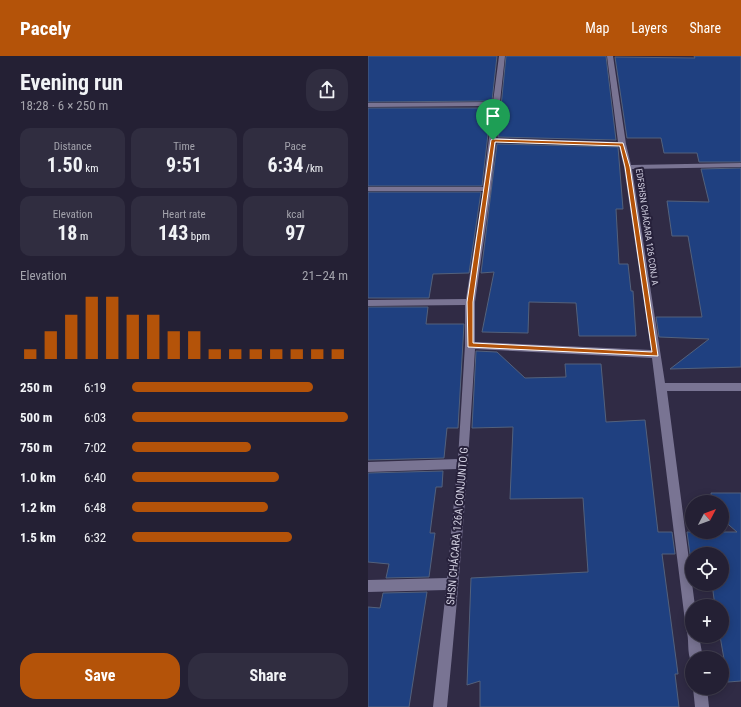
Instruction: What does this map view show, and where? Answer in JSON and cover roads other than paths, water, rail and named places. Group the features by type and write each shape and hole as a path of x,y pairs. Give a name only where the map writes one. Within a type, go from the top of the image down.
{"street":[{"name":"SHSN CHÁCARA 126A CONJUNTO G","path":"440,707 453,584 463,464 470,345 470,302 487,189 502,56"},
{"name":"EDFSHSN CHÁCARA 126 CONJ A","path":"610,56 622,144 628,167 661,386"},
{"path":"368,105 497,104"},
{"path":"493,140 622,144"},
{"path":"628,167 741,165"},
{"path":"368,189 487,189"},
{"path":"368,303 470,302"},
{"path":"470,345 655,354"},
{"path":"688,599 661,386 741,387"},
{"path":"368,467 463,464"},
{"path":"368,586 453,584"},
{"path":"701,695 702,707"}]}
